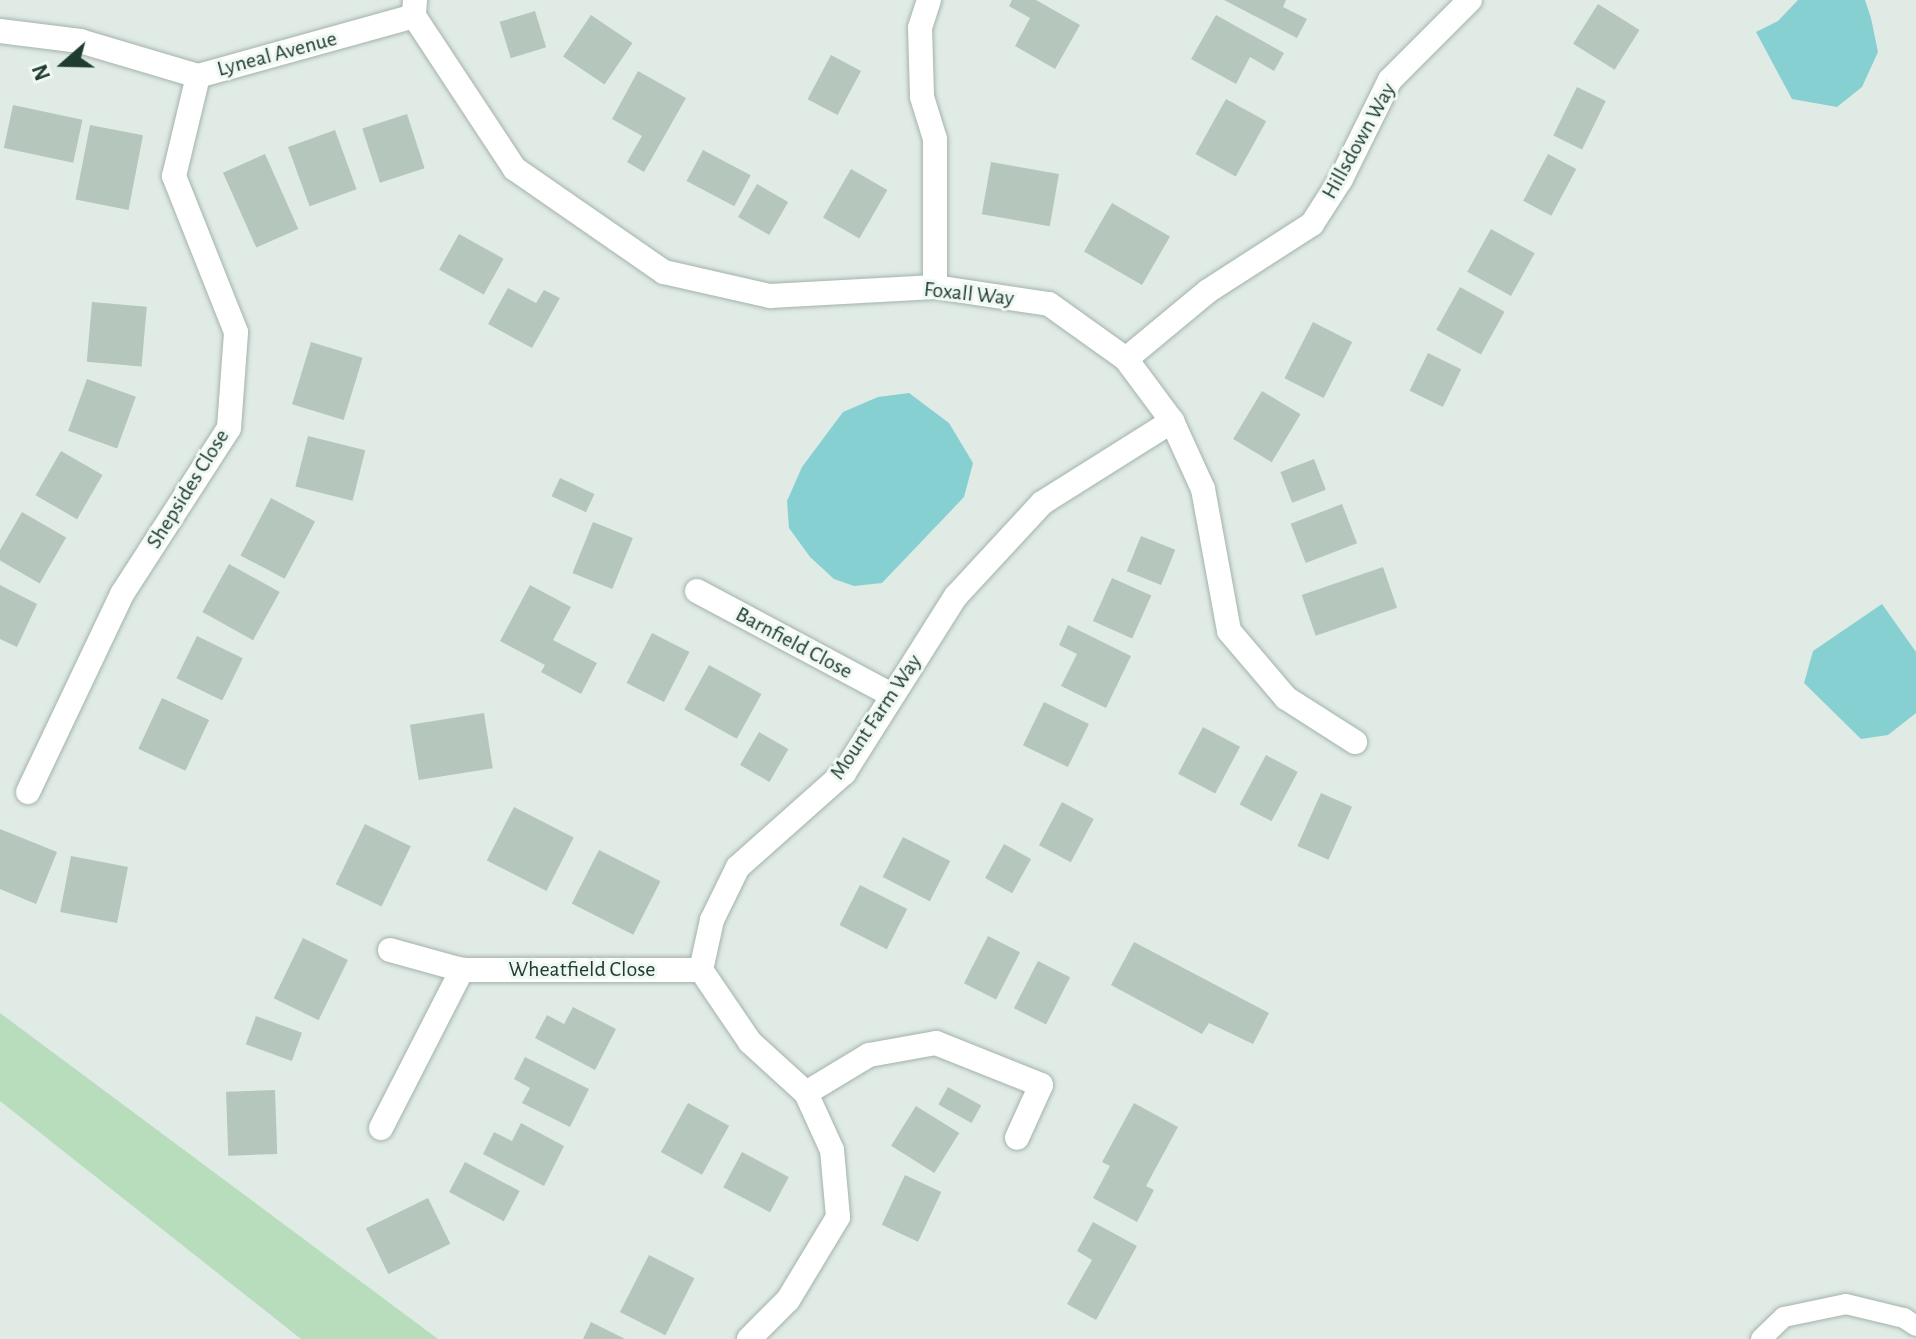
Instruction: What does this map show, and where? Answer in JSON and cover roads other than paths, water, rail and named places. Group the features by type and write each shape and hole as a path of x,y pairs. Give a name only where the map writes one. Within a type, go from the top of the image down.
{"street":[{"path":"929,0 920,28 922,97 935,139 935,287"},
{"name":"Hillsdown Way","path":"1126,359 1208,291 1312,224 1341,179 1390,80 1470,0"},
{"name":"Foxall Way","path":"414,8 515,169 664,272 770,296 935,287 1049,304 1126,359 1172,421 1203,489 1229,631 1286,698 1355,742"},
{"name":"Lyneal Avenue","path":"0,31 80,41 198,76 414,8"},
{"name":"Shepsides Close","path":"28,792 122,594 229,428 236,332 174,176 198,76"},
{"name":"Mount Farm Way","path":"701,970 712,920 738,867 844,773 956,596 1042,503 1172,421"},
{"name":"Barnfield Close","path":"697,591 892,695"},
{"name":"Wheatfield Close","path":"390,950 462,970 701,970"},
{"path":"381,1128 462,970"},
{"path":"701,970 750,1042 806,1093 832,1150 838,1217 788,1300 749,1339"},
{"path":"806,1093 869,1055 936,1043 1041,1085 1017,1138"}],"lane":[{"path":"1761,1339 1784,1317 1846,1304 1904,1318 1916,1326"}],"water":[{"path":"1798,0 1865,0 1878,52 1862,87 1837,107 1792,99 1756,32 1778,21"},
{"path":"909,393 949,423 973,463 964,497 882,583 854,586 834,579 810,557 789,528 787,501 802,467 843,412 878,397"},
{"path":"1882,604 1916,652 1916,713 1888,735 1861,739 1804,683 1813,651"}]}
